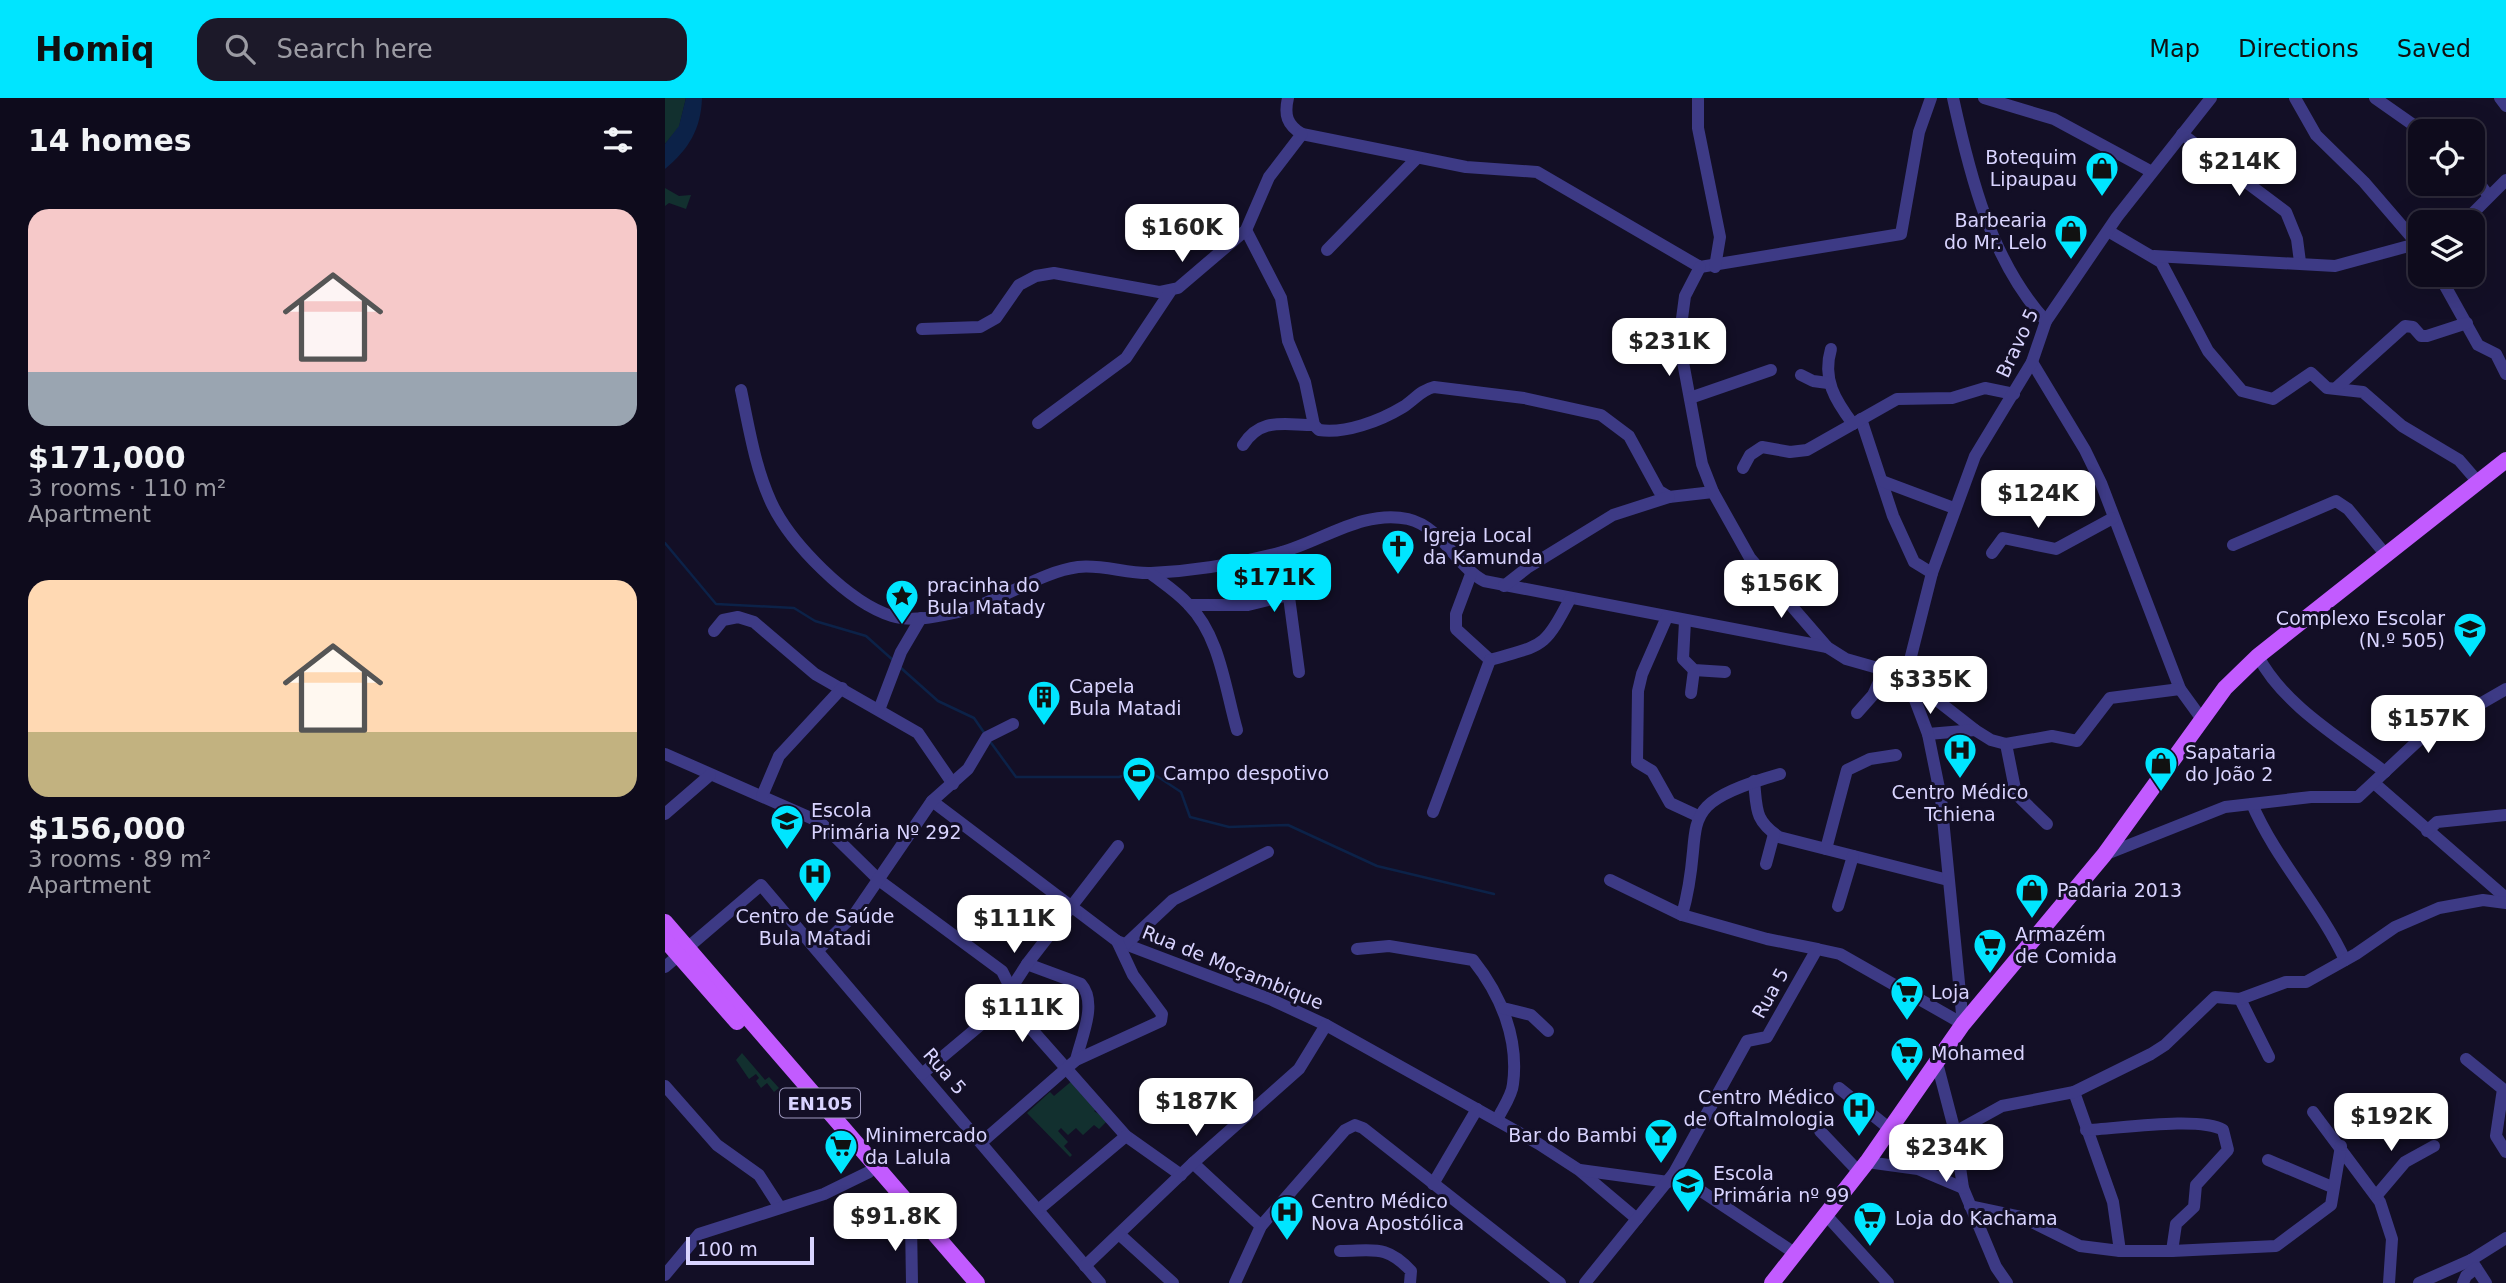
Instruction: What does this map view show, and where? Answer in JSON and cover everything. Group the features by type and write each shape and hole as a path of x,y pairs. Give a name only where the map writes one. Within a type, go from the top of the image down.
{"main road":[{"path":"1772,1283 1863,1167 1963,1024 2104,855 2225,688 2258,656 2506,460"},
{"name":"EN105","path":"665,922 683,952 963,1283"},
{"name":"EN105","path":"665,940 683,952 977,1283"}],"street":[{"path":"1288,98 1285,112 1291,128 1302,134 1466,167 1537,172 1700,267 1714,267 1901,234 1919,132 1931,98"},
{"path":"1698,98 1698,128 1720,237 1714,267"},
{"path":"1953,98 1968,167 2009,271 2026,298 2046,321"},
{"path":"1984,98 2054,118 2152,172"},
{"name":"Bravo 5","path":"1906,676 1932,573 1954,508 1975,456 2032,362 2046,321 2108,231 2211,98"},
{"path":"2295,98 2316,135 2364,181 2408,234"},
{"path":"2375,98 2408,121"},
{"path":"2500,98 2506,106"},
{"path":"1038,423 1126,358 1170,292 1212,261 1246,230 1269,177 1302,134"},
{"path":"2182,134 2286,212 2297,239 2300,262"},
{"path":"1327,250 1417,158"},
{"path":"2475,210 2506,180"},
{"path":"2485,191 2488,195"},
{"path":"1246,230 1281,298 1288,341 1305,382 1314,425"},
{"path":"2108,231 2154,256 2166,270 2208,351 2242,391 2273,399 2312,373 2326,387 2364,392 2402,426 2459,460 2478,482"},
{"path":"2154,256 2335,265 2408,248"},
{"path":"1700,267 1685,296 1681,326 1683,362 1695,435 1713,492 1750,558 1827,647 1846,659 1906,676 1975,730 1991,740 2006,744 2052,736 2077,741 2110,698 2180,689"},
{"path":"922,329 980,327 996,318 1019,285 1036,276 1054,273 1170,292"},
{"path":"2446,287 2478,345 2496,354 2506,374"},
{"path":"2336,388 2405,326 2413,327 2421,336 2427,336 2467,323"},
{"path":"1831,349 1827,365 1828,383 1857,422 1882,481 1893,516 1914,562 1932,573"},
{"path":"2032,362 2085,450 2180,689 2201,718"},
{"path":"1690,398 1771,370"},
{"path":"1801,375 1813,381 1828,383"},
{"path":"1243,445 1253,430 1266,426 1314,425 1326,431 1358,426 1401,408 1424,390 1434,387 1524,398 1601,415 1629,436 1659,491 1669,496"},
{"path":"1743,468 1750,455 1762,447 1790,452 1807,450 1886,404 1908,397 1952,398 1985,388 2014,394"},
{"path":"741,390 757,464 772,504 817,565 868,606 893,617 922,618 991,603 1043,578 1077,567 1150,573 1221,564 1283,552 1360,523 1386,517 1409,519 1428,529 1452,550 1471,574 1504,586 1827,647"},
{"path":"1882,481 1954,508"},
{"path":"1504,586 1527,568 1613,515 1669,496 1713,492"},
{"path":"2233,545 2336,501 2348,509 2386,555"},
{"path":"1991,553 2003,538 2056,549 2113,519"},
{"path":"1283,552 1299,672"},
{"path":"1150,573 1189,605 1211,638 1237,730"},
{"path":"1471,574 1456,614 1455,629 1490,660"},
{"path":"1189,605 1248,605 1289,595"},
{"path":"1490,660 1543,644 1550,637 1570,599"},
{"path":"714,631 723,620 738,617 754,622 814,674 918,733 953,784"},
{"path":"1667,617 1641,674 1638,691 1637,762 1652,771 1670,803 1698,816"},
{"path":"879,710 901,652 922,618"},
{"path":"1685,621 1683,659 1694,670 1725,672"},
{"path":"2258,656 2266,673 2301,707 2385,772"},
{"path":"1433,812 1490,660"},
{"path":"1691,693 1694,670"},
{"path":"1857,713 1873,695 1884,671"},
{"path":"1906,676 1927,734 1943,809 1963,1024"},
{"path":"762,796 779,756 842,688"},
{"path":"2104,855 2198,815 2225,807 2311,797 2352,798 2364,794 2421,738 2506,689"},
{"path":"818,950 854,915 932,802 968,769 987,737 1013,724"},
{"path":"1927,734 1975,730"},
{"path":"2006,744 2015,794 2047,824"},
{"path":"665,754 820,822 880,881 1002,971 1007,993 1071,1064"},
{"path":"1826,849 1847,770 1862,761 1896,755"},
{"path":"1682,915 1690,889 1692,842 1698,816 1721,793 1780,774"},
{"path":"665,814 710,775"},
{"path":"1754,781 1757,811 1762,825 1774,834 1948,880"},
{"path":"2374,783 2506,901"},
{"name":"Rua de Moçambique","path":"932,802 1121,943 1272,1000 1326,1025 1497,1120 1579,1170 1637,1219"},
{"path":"2252,804 2262,828 2289,873 2330,927 2345,960"},
{"path":"2427,831 2437,822 2506,816"},
{"path":"1766,864 1774,834"},
{"path":"922,1074 996,1012 1027,964 1118,846"},
{"path":"982,1142 1071,1064 1154,1027 1163,1017 1133,975 1121,943 1173,900 1268,852"},
{"path":"1838,906 1853,856"},
{"path":"1609,880 1682,915 1767,939 1840,954 1963,1024"},
{"name":"Rua 5","path":"683,952 761,885 1100,1283"},
{"path":"1955,1132 2002,1106 2074,1093 2165,1045 2215,997 2240,999 2286,982 2306,982 2395,927 2439,908 2483,900 2506,901"},
{"path":"1357,949 1389,946 1466,957 1479,968 1503,1008 1510,1026 1513,1084 1497,1120"},
{"name":"Rua 5","path":"1585,1283 1671,1177 1747,1041 1767,1037 1817,949"},
{"path":"665,967 683,952"},
{"path":"1027,964 1081,985 1086,991 1089,1008 1071,1064 1072,1071 1126,1136 1181,1175"},
{"path":"2240,999 2269,1057"},
{"path":"1503,1008 1531,1015 1548,1031"},
{"path":"1085,1266 1193,1163 1299,1069 1326,1025"},
{"path":"2466,1059 2503,1089 2496,1136 2506,1152"},
{"path":"1937,1063 1955,1132 1963,1188 1996,1267 2007,1283"},
{"path":"665,1086 716,1144 759,1175 779,1206"},
{"path":"1839,1088 1890,1129"},
{"path":"2074,1093 2086,1130 2101,1162 2113,1202 2120,1251"},
{"path":"1433,1184 1477,1109"},
{"path":"2313,1112 2341,1146 2360,1177 2377,1195 2392,1239 2389,1283"},
{"path":"2086,1130 2193,1123 2220,1127 2226,1133 2228,1150 2196,1185 2195,1207 2176,1224 2172,1251"},
{"path":"1235,1283 1261,1226 1345,1130 1355,1125 1363,1128 1560,1283"},
{"path":"1820,1131 1863,1167 1918,1169 1963,1188"},
{"path":"1038,1210 1126,1136"},
{"path":"1970,1206 2022,1217 2080,1246 2120,1251 2172,1251 2276,1246 2329,1209 2341,1146"},
{"path":"2377,1195 2405,1162 2434,1146"},
{"path":"2268,1160 2332,1187"},
{"path":"1193,1163 1261,1226"},
{"path":"1579,1170 1671,1177 1795,1254"},
{"path":"665,1275 699,1234 750,1220 779,1206 824,1194 869,1172"},
{"path":"1826,1215 1886,1281"},
{"path":"911,1223 912,1283"},
{"path":"1119,1234 1173,1283"},
{"path":"2419,1283 2473,1264 2506,1238"},
{"path":"1340,1251 1383,1249 1397,1255 1411,1271 1410,1283"},
{"path":"2463,1283 2473,1264"},
{"path":"2473,1264 2486,1283"}],"green space":[{"path":"665,98 686,98 679,127 665,144"},
{"path":"665,188 679,196 691,195 686,209 669,203 665,206"},
{"path":"742,1053 765,1080 769,1077 779,1088 774,1092 767,1083 761,1088 756,1081 759,1078 756,1074 749,1079 736,1060"},
{"path":"1073,1080 1097,1108 1094,1111 1108,1120 1099,1129 1094,1125 1083,1135 1076,1128 1068,1135 1061,1128 1058,1131 1068,1142 1064,1146 1072,1155 1070,1157 1027,1113 1050,1092 1054,1096"}],"water":[{"path":"686,98 702,98 699,119 687,146 665,169 665,144 679,126"}],"waterway":[{"path":"665,543 716,604 794,608 815,621 866,636 894,661"},
{"path":"901,668 938,701 974,718 985,734"},
{"path":"989,740 1016,777 1119,777 1146,769 1181,792 1190,817 1229,827 1288,825 1377,866 1494,894"}],"place":[{"name":"Botequim Lipaupau","path":"2102,198"},
{"name":"Barbearia do Mr. Lelo","path":"2071,261"},
{"name":"Igreja Local da Kamunda","path":"1398,576"},
{"name":"pracinha do Bula Matady","path":"902,626"},
{"name":"Complexo Escolar (N.º 505)","path":"2470,659"},
{"name":"Capela Bula Matadi","path":"1044,727"},
{"name":"Centro Médico Tchiena","path":"1960,780"},
{"name":"Sapataria do João 2","path":"2161,793"},
{"name":"Campo despotivo","path":"1139,803"},
{"name":"Escola Primária Nº 292","path":"787,851"},
{"name":"Centro de Saúde Bula Matadi","path":"815,904"},
{"name":"Padaria 2013","path":"2032,920"},
{"name":"Armazém de Comida","path":"1990,975"},
{"name":"Loja","path":"1907,1022"},
{"name":"Mohamed","path":"1907,1083"},
{"name":"Centro Médico de Oftalmologia","path":"1859,1138"},
{"name":"Bar do Bambi","path":"1661,1165"},
{"name":"Minimercado da Lalula","path":"841,1176"},
{"name":"Escola Primária nº 99","path":"1688,1214"},
{"name":"Centro Médico Nova Apostólica","path":"1287,1242"},
{"name":"Loja do Kachama","path":"1870,1248"}]}
